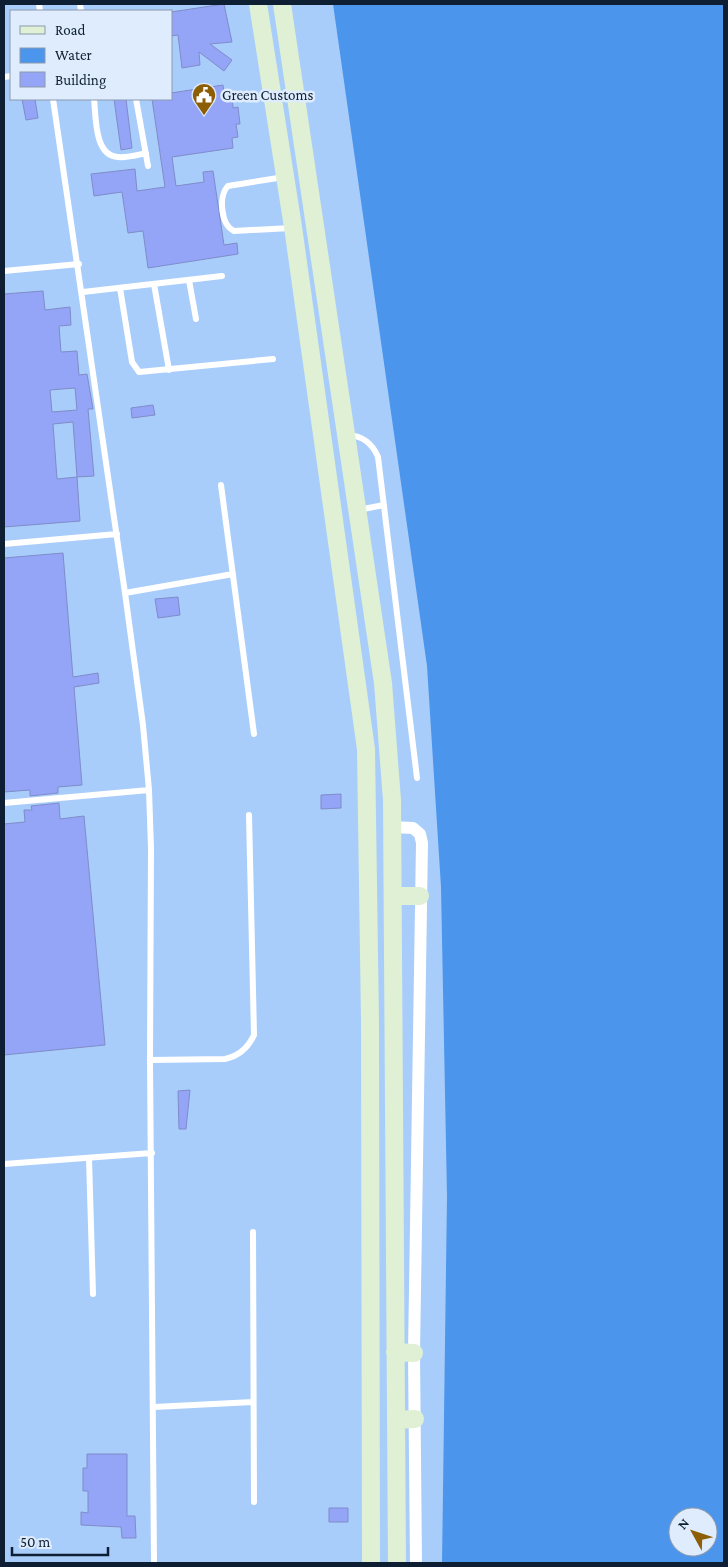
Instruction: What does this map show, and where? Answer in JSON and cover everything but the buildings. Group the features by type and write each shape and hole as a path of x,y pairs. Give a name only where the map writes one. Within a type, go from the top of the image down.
{"street":[{"path":"258,4 286,177 355,656 367,765 371,1155 370,1476 372,1563"},
{"path":"282,4 347,435 386,712 392,827 393,896 397,1563"},
{"path":"392,827 413,828 421,838 414,1353 416,1563"},
{"path":"393,896 420,896"},
{"path":"395,1352 414,1353"},
{"path":"396,1420 415,1419"},
{"path":"370,1476 382,1474 388,1480 390,1563"}],"lane":[{"path":"53,100 79,264 117,534 143,725 149,790 151,867 150,1060 154,1563"},
{"path":"94,100 100,142 104,150 111,156 120,158 146,153"},
{"path":"136,100 148,166"},
{"path":"286,177 228,186 223,194 224,220 227,227 234,231 293,227"},
{"path":"4,271 79,264"},
{"path":"83,292 222,276"},
{"path":"190,280 196,319"},
{"path":"154,284 169,370"},
{"path":"120,288 133,366 143,373 273,359"},
{"path":"347,435 363,438 375,450 378,457 417,778"},
{"path":"221,485 254,734"},
{"path":"358,510 384,505"},
{"path":"4,544 117,534"},
{"path":"125,593 233,574"},
{"path":"4,803 149,790"},
{"path":"150,1060 225,1059 246,1048 254,1035 249,816"},
{"path":"4,1164 152,1153"},
{"path":"89,1158 93,1294"},
{"path":"253,1232 254,1502"},
{"path":"154,1407 253,1402"}],"water":[{"path":"333,4 723,4 724,1563 442,1563 447,1196 441,887 427,666"}],"place":[{"name":"Green Customs","path":"204,116"}]}
